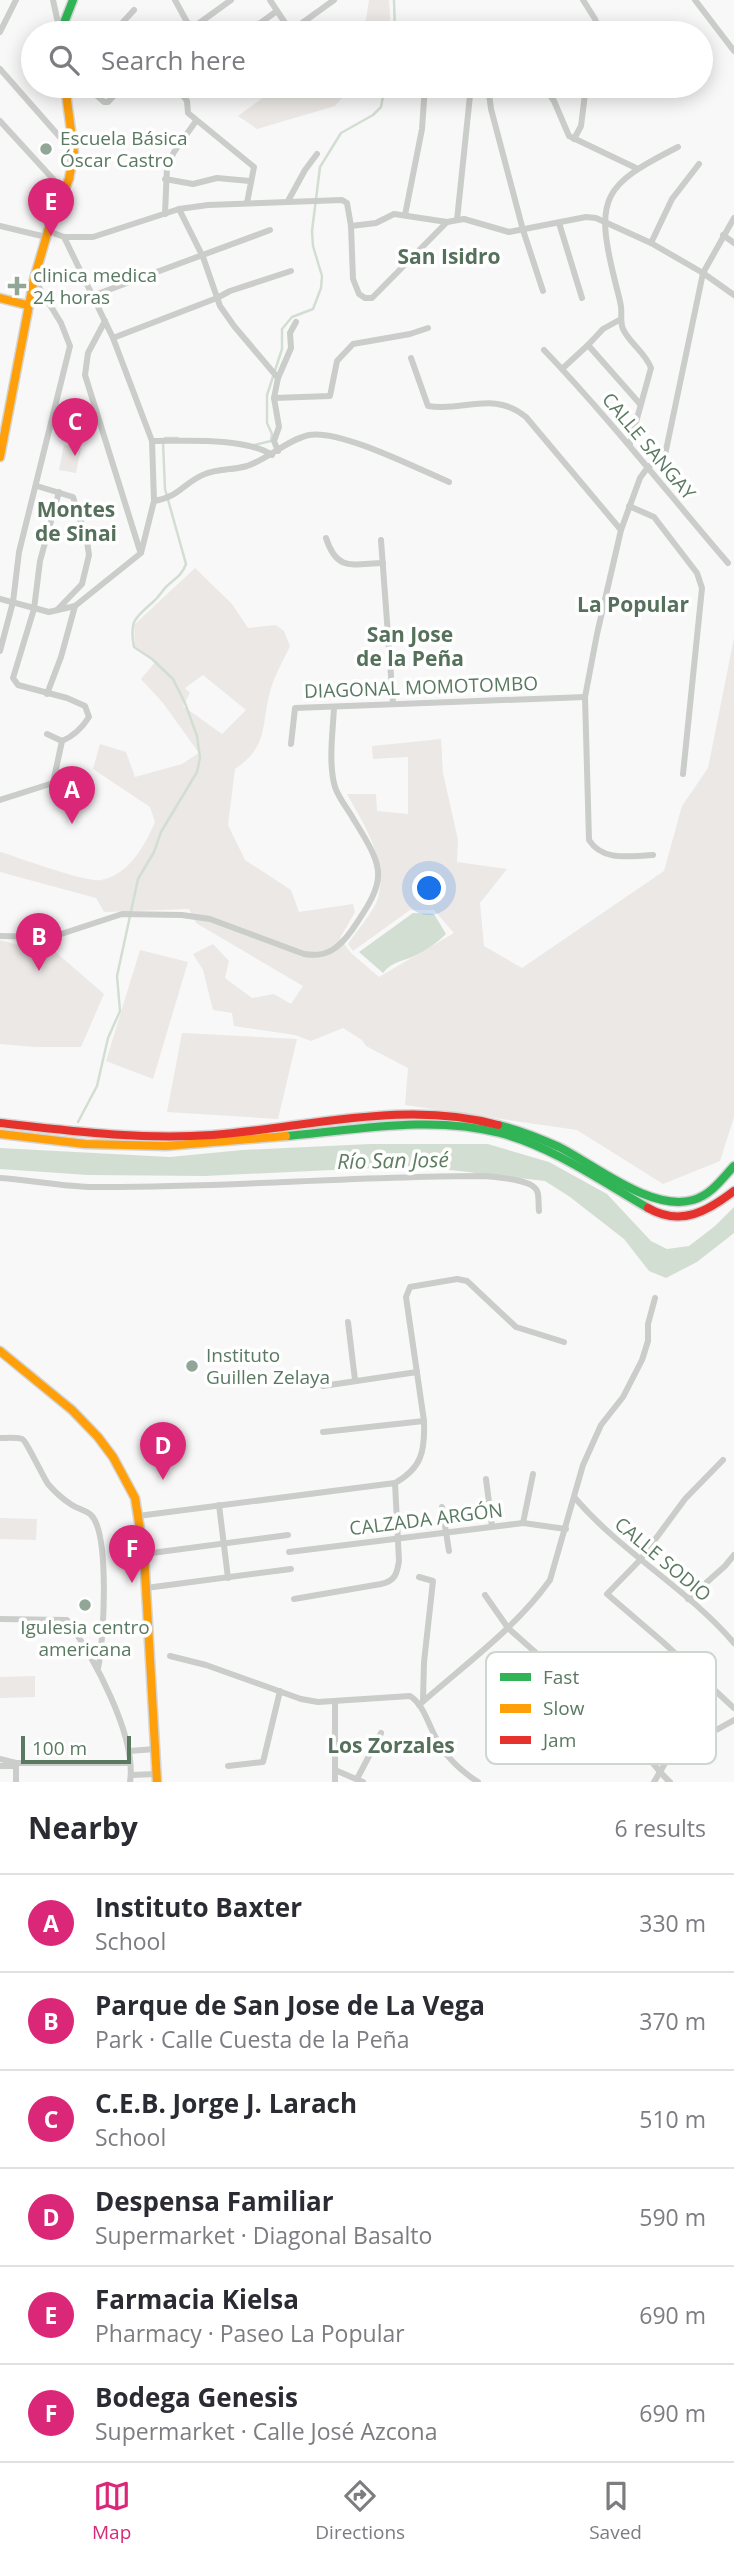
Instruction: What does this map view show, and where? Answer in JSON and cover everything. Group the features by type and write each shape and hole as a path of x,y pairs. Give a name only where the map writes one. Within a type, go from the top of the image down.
{"main road":[{"path":"65,21 74,0"},
{"path":"0,457 27,305 47,234 69,179 74,153 67,98"},
{"path":"0,298 27,305"},
{"path":"0,1123 91,1134 165,1137 260,1131 382,1116 421,1114 468,1118 503,1126 561,1148 663,1202 683,1202 704,1197 722,1184 734,1166"},
{"path":"0,1134 85,1144 166,1146 421,1124 467,1127 501,1133 557,1155 659,1214 685,1216 710,1209 734,1191"},
{"path":"0,1351 63,1403 98,1437 113,1457 135,1498 144,1554 157,1778"}],"street":[{"path":"0,32 16,0"},
{"path":"53,0 57,21"},
{"path":"176,0 187,21"},
{"path":"205,21 231,0"},
{"path":"583,0 596,21"},
{"path":"695,0 711,21"},
{"path":"273,1 284,21"},
{"path":"307,21 334,1"},
{"path":"124,21 134,10"},
{"path":"263,21 277,11"},
{"path":"713,24 734,51"},
{"path":"0,69 21,93"},
{"path":"26,98 74,153"},
{"path":"185,98 188,113 196,121 249,160 254,167 247,203"},
{"path":"405,215 422,129 424,98"},
{"path":"457,220 470,98"},
{"path":"490,98 523,230 543,291"},
{"path":"552,98 569,136 636,168"},
{"path":"574,139 581,126 584,98"},
{"path":"0,121 64,191"},
{"path":"165,214 167,167 196,121"},
{"path":"629,444 651,368 624,330 604,222 610,194 636,168 678,147"},
{"path":"288,201 317,154"},
{"path":"651,243 672,199 699,164"},
{"path":"165,179 193,184 217,178 250,181"},
{"path":"0,226 64,237 93,237 179,209 288,201 345,201 351,226 353,279 359,294 372,299 447,222"},
{"path":"179,209 203,257 217,298 234,326 278,379"},
{"path":"351,226 376,223 394,214 447,222 464,219 509,232 586,217 651,243 703,273 734,295"},
{"path":"653,855 602,854 589,840 585,697 621,530 640,478 648,467 665,455 703,273 734,218"},
{"path":"559,223 582,298"},
{"path":"92,296 270,230"},
{"path":"723,235 734,243"},
{"path":"0,599 49,612 75,606 141,553 155,501 152,441 113,338 64,237"},
{"path":"113,338 230,291 290,271"},
{"path":"0,651 13,602 19,552 70,345 61,323 34,279"},
{"path":"562,369 603,329 621,319"},
{"path":"105,321 88,353 85,374 141,553"},
{"path":"275,453 274,440 279,426 274,398 278,379 288,359 291,348 290,334 296,321"},
{"path":"274,398 330,396 337,361 353,344 410,334 428,328"},
{"path":"588,345 640,404"},
{"name":"CALLE SANGAY","path":"544,350 629,444 666,492 729,564"},
{"path":"411,358 428,406 501,403 514,407 526,416 621,530"},
{"path":"155,501 170,498 205,474 247,466 301,438 321,434 359,445 449,482"},
{"path":"152,441 241,445 275,453"},
{"path":"37,486 69,495 76,501 89,555 82,584 56,610"},
{"path":"0,800 53,783 62,741 83,726 90,713 80,703 13,682 34,609 40,561 59,492"},
{"path":"629,506 654,517 697,573 702,588 683,774"},
{"path":"326,538 330,550 343,565 383,563"},
{"path":"381,540 393,703"},
{"path":"47,694 61,657 75,606"},
{"name":"DIAGONAL MOMOTOMBO","path":"291,744 295,708 585,697"},
{"path":"0,936 52,937 75,931 107,917 125,914 182,915 210,919 281,947 315,956 328,954 346,939 379,884 375,853 335,787 334,706"},
{"path":"47,734 62,741"},
{"path":"0,1178 61,1186 96,1187 222,1186 483,1176 533,1186 537,1191 539,1211"},
{"path":"138,1516 395,1483 414,1470 425,1440 406,1297 410,1287 457,1279 467,1281 516,1327 564,1342"},
{"path":"421,1703 508,1628 550,1580 583,1465 601,1425 623,1397 642,1360 655,1298"},
{"path":"348,1322 355,1380"},
{"path":"323,1386 416,1373"},
{"path":"323,1432 424,1421"},
{"path":"0,1438 23,1438 36,1466 50,1486 71,1504 88,1512 95,1520 103,1543 102,1650 98,1668"},
{"path":"675,1652 607,1593 640,1560 685,1499 723,1460"},
{"path":"523,1523 533,1474"},
{"path":"486,1479 492,1526"},
{"path":"294,1599 388,1582 397,1573 395,1483"},
{"name":"CALLE SODIO","path":"575,1498 597,1524 688,1599 734,1643"},
{"path":"219,1504 228,1578"},
{"path":"442,1507 449,1551"},
{"name":"CALZADA ARGÓN","path":"289,1552 523,1523 566,1529"},
{"path":"144,1554 288,1535"},
{"path":"688,1599 734,1555"},
{"path":"146,1588 291,1569"},
{"path":"419,1577 433,1581 421,1703 437,1741 464,1773 478,1782"},
{"path":"485,1595 508,1628 535,1652"},
{"path":"0,1619 67,1619 98,1668 129,1752 131,1778 157,1778"},
{"path":"170,1657 206,1665 280,1692 318,1702 410,1696 421,1703"},
{"path":"716,1691 734,1708"},
{"path":"228,1766 263,1762 280,1692"},
{"path":"335,1702 335,1782"},
{"path":"716,1730 734,1720"},
{"path":"335,1770 360,1781 381,1733"},
{"path":"129,1752 155,1749"},
{"path":"0,1759 16,1765"},
{"path":"0,1766 130,1763"},
{"path":"653,1764 670,1782"},
{"path":"654,1782 664,1764"},
{"path":"16,1765 16,1782"}],"shaded area":[{"path":"369,0 389,0 390,21 366,20"},
{"path":"263,98 342,98 335,106 257,129 238,116"},
{"path":"64,445 81,448 76,473 59,470"},
{"path":"195,568 232,604 248,628 276,625 284,631 290,646 272,686 259,743 254,752 235,769 228,825 245,860 291,890 299,912 353,904 355,912 340,938 351,953 379,977 454,933 434,910 410,910 353,951 348,944 378,898 380,870 373,843 347,794 376,794 377,811 408,814 408,757 373,759 372,746 441,739 443,773 458,840 457,862 507,869 480,903 484,946 522,968 664,871 682,806 708,768 734,638 734,1117 720,1161 663,1184 577,1130 405,1105 408,1068 366,1046 362,1040 343,1028 311,1041 295,1035 234,1026 232,1013 213,1010 203,970 193,954 213,944 229,961 225,978 252,998 274,994 291,1004 303,986 196,923 189,909 104,912 96,898 0,872 0,852 93,880 101,880 120,872 135,858 155,822 150,807 93,769 100,744 126,752 135,777 182,764 199,753 163,703 141,679 156,661 135,646 134,625","holes":["203,675 246,710 222,734 183,706 190,693 185,688"]},
{"path":"0,940 32,949 52,949 104,994 81,1047 0,1044"},
{"path":"140,950 188,962 153,1079 106,1061"},
{"path":"182,1033 297,1039 278,1119 167,1112"},
{"path":"0,1518 37,1519 36,1540 0,1539"},
{"path":"35,1676 35,1697 0,1698 0,1677"}],"water":[{"path":"413,913 434,914 446,934 426,950 393,964 383,973 359,952"},
{"name":"Río San José","path":"370,1144 488,1144 549,1162 607,1194 651,1241 667,1249 689,1246 734,1207 734,1233 697,1262 666,1278 649,1271 624,1239 545,1181 416,1166 205,1176 88,1175 0,1169 0,1148 170,1157 242,1150"}],"waterway":[{"path":"394,0 395,21"},
{"path":"254,445 271,441 272,434 267,423 267,395 282,349 282,329 292,317 313,309 321,288 322,276 313,246 312,231 320,167 341,133 373,115 381,107 383,98"},
{"path":"165,438 178,438"},
{"path":"78,1122 97,1086 108,1038 120,1011 117,976 138,879 154,852 161,832 197,772 200,758 197,736 173,679 152,659 134,647 132,631 138,616 179,576 186,564 165,489 163,442"}],"traffic: fast":[{"path":"65,21 73,0"},
{"path":"286,1136 420,1124 500,1133 539,1147 648,1208"},
{"path":"498,1125 559,1147 624,1185 659,1199 677,1202 699,1198 716,1186 734,1166"}],"traffic: slow":[{"path":"0,457 34,279 48,231 69,179 74,153 67,98"},
{"path":"0,298 27,305"},
{"path":"0,1134 85,1144 166,1146 286,1136"},
{"path":"0,1351 72,1410 98,1437 113,1457 135,1498 144,1554 157,1782"}],"traffic: jam":[{"path":"0,1123 106,1134 159,1136 212,1135 391,1115 463,1118 498,1125"},
{"path":"648,1208 672,1216 694,1214 714,1205 734,1191"}],"place":[{"name":"Escuela Básica Óscar Castro","path":"46,149"},
{"name":"Farmacia Kielsa","path":"51,236"},
{"name":"clinica medica 24 horas","path":"17,286"},
{"name":"C.E.B. Jorge J. Larach","path":"75,456"},
{"name":"Instituto Baxter","path":"72,824"},
{"name":"Parque de San Jose de La Vega","path":"39,971"},
{"name":"Instituto Guillen Zelaya","path":"192,1366"},
{"name":"Despensa Familiar","path":"163,1480"},
{"name":"Bodega Genesis","path":"132,1583"},
{"name":"Igulesia centro americana","path":"85,1605"}],"district":[{"name":"San Isidro","path":"449,257"},
{"name":"Montes de Sinai","path":"76,522"},
{"name":"La Popular","path":"633,605"},
{"name":"San Jose de la Peña","path":"410,647"},
{"name":"Los Zorzales","path":"391,1746"}]}
